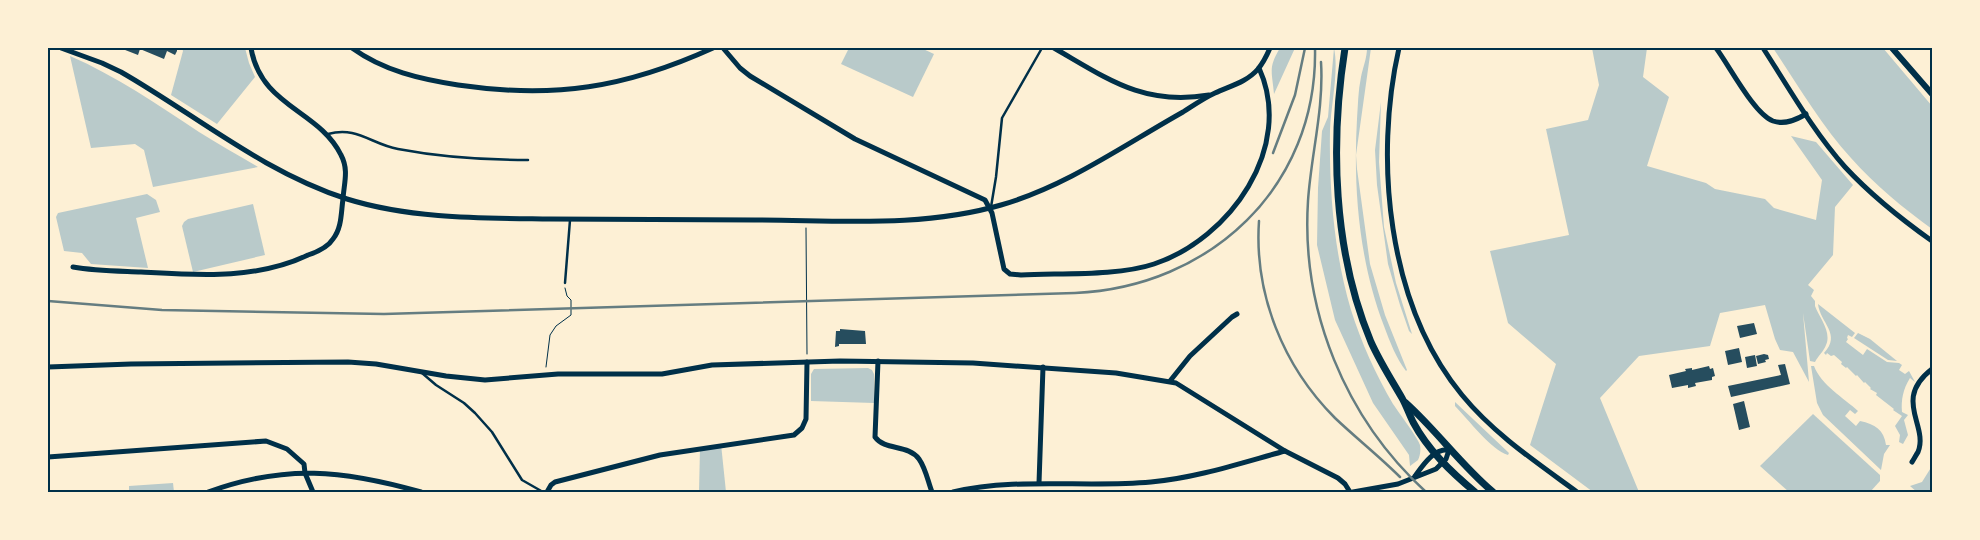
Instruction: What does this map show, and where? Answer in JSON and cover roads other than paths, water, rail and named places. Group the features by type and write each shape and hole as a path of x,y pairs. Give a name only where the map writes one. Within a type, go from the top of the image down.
{"main road":[{"path":"1345,48 1340,92 1337,151 1340,208 1346,256 1356,299 1368,335 1380,361 1414,423 1442,463 1475,492"},
{"path":"1402,399 1421,416 1449,450 1493,492"}],"street":[{"path":"61,48 102,63 120,72 230,143 301,181 343,197 372,205 418,213 489,218 806,220 910,220 954,215 990,208 1029,195 1060,182 1214,94 1245,80 1259,68 1270,48"},
{"path":"73,267 93,270 210,275 252,272 278,267 303,258 331,242 339,229 346,169 337,147 326,135 268,87 258,70 251,48"},
{"path":"352,48 386,67 415,77 488,89 540,91 585,88 615,82 663,69 713,48"},
{"path":"723,48 740,68 750,76 828,124 883,154 982,198 990,208 1004,269 1010,274 1127,270 1154,264 1186,249 1207,236 1225,219 1247,190 1260,162 1266,136 1269,105 1266,85 1259,68"},
{"path":"1054,48 1126,88 1144,94 1182,98 1214,94"},
{"path":"1399,48 1389,123 1388,182 1398,254 1406,289 1417,319 1433,352 1448,376 1476,411 1507,440 1577,492"},
{"path":"1716,48 1756,106 1768,118 1784,123 1794,121 1806,114"},
{"path":"1763,48 1835,155 1868,190 1932,240"},
{"path":"1892,48 1932,94"},
{"path":"1170,381 1190,356 1237,314"},
{"path":"878,361 875,437 880,443 902,448 915,454 924,469 932,492"},
{"path":"48,367 131,364 348,362 376,364 455,378 485,380 544,376 662,374 712,365 807,362 878,361 1043,367 1116,373 1170,381 1188,390 1285,451 1343,481 1352,492 1401,482 1418,474 1436,469 1442,463 1449,450 1440,450 1418,474"},
{"path":"547,492 555,482 660,455 794,435 802,428 806,419 807,362"},
{"path":"1039,484 1043,367"},
{"path":"1912,462 1918,451 1919,444 1913,400 1918,385 1932,369"},
{"path":"48,456 266,441 287,449 304,464 304,473 313,492"},
{"path":"953,492 994,486 1132,483 1179,478 1285,451"},
{"path":"208,492 254,478 304,473 356,476 421,492"}],"lane":[{"path":"990,208 996,177 1000,125 1005,111 1042,48"},
{"path":"326,135 337,132 352,132 361,134 386,146 408,151 473,158 528,160"},
{"path":"565,283 570,219"},
{"path":"421,372 475,413 492,432 522,480 543,492"}],"railway":[{"path":"1273,153 1295,95 1305,48"},
{"path":"48,301 162,310 384,314 1075,293 1124,286 1170,272 1211,249 1247,220 1276,185 1298,144 1311,98 1315,48"},
{"path":"1321,62 1321,97 1308,201 1308,242 1312,282 1321,321 1334,360 1351,396 1372,431 1397,463 1426,492"},
{"path":"1259,221 1261,275 1267,302 1287,352 1300,376 1335,418 1400,477"}]}
